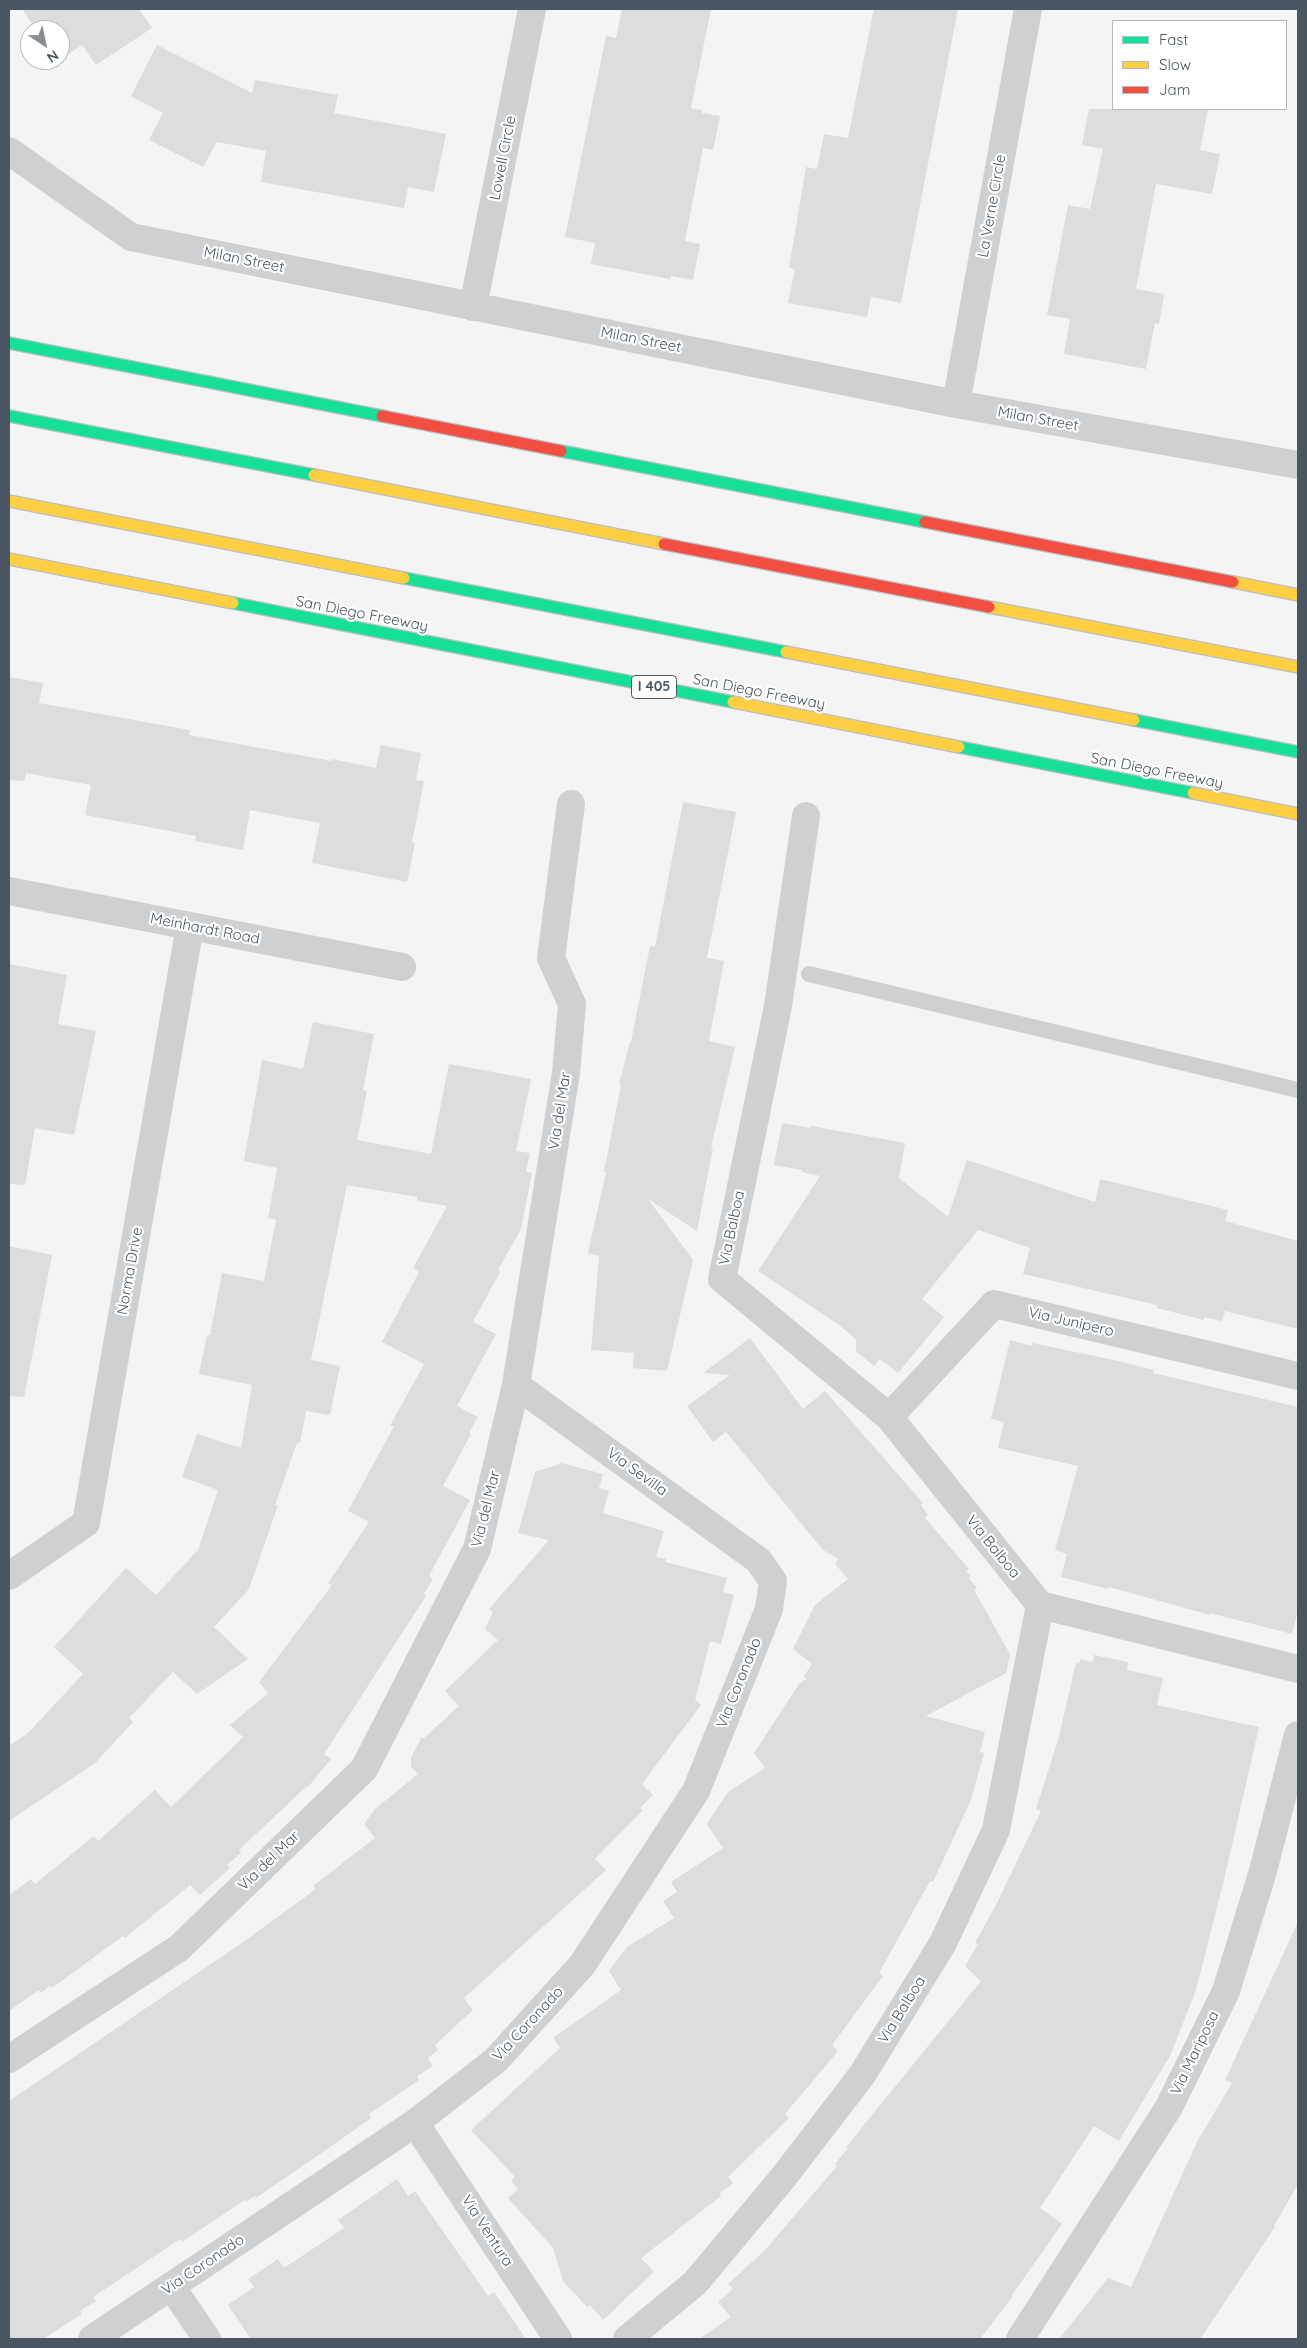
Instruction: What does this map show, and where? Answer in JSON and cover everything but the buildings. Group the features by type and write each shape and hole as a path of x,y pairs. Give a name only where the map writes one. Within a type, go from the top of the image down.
{"highway":[{"path":"9,343 1298,595"},
{"path":"9,416 1298,667"},
{"path":"9,501 1298,752"},
{"name":"San Diego Freeway","path":"9,559 1298,814"}],"street":[{"name":"Lowell Circle","path":"473,307 532,9"},
{"name":"La Verne Circle","path":"956,404 1028,9"},
{"name":"Milan Street","path":"9,151 131,237 956,404 1298,465"},
{"name":"Via del Mar","path":"9,2059 179,1948 364,1769 477,1549 516,1385 566,1073 572,1004 551,958 572,804"},
{"name":"Via Balboa","path":"627,2339 695,2283 782,2179 862,2074 943,1943 996,1830 1040,1605 889,1417 722,1278 778,1006 806,816"},
{"name":"Meinhardt Road","path":"9,891 402,967"},
{"name":"Norma Drive","path":"9,1576 86,1523 190,926"},
{"name":"Via Junipero","path":"889,1417 994,1304 1298,1376"},
{"name":"Via Sevilla","path":"516,1385 758,1560"},
{"name":"Via Coronado","path":"92,2339 416,2123 496,2060 582,1965 696,1791 769,1609 773,1581 758,1560"},
{"path":"1040,1605 1298,1669"},
{"name":"Via Mariposa","path":"1020,2339 1169,2107 1226,1992 1263,1871 1298,1735"},
{"name":"Via Ventura","path":"416,2123 558,2339"},
{"path":"171,2286 206,2339"}],"lane":[{"path":"809,974 1298,1090"}],"traffic: fast":[{"path":"9,343 382,416"},
{"path":"9,416 314,475"},
{"path":"561,451 925,522"},
{"path":"404,578 786,652"},
{"path":"233,603 733,702"},
{"path":"1134,720 1298,752"},
{"path":"959,747 1193,793"}],"traffic: slow":[{"path":"314,475 664,544"},
{"path":"9,501 404,578"},
{"path":"9,559 233,603"},
{"path":"1233,582 1298,595"},
{"path":"989,607 1298,667"},
{"path":"786,652 1134,720"},
{"path":"733,702 959,747"},
{"path":"1193,793 1298,814"}],"traffic: jam":[{"path":"382,416 561,451"},
{"path":"925,522 1233,582"},
{"path":"664,544 989,607"}]}
